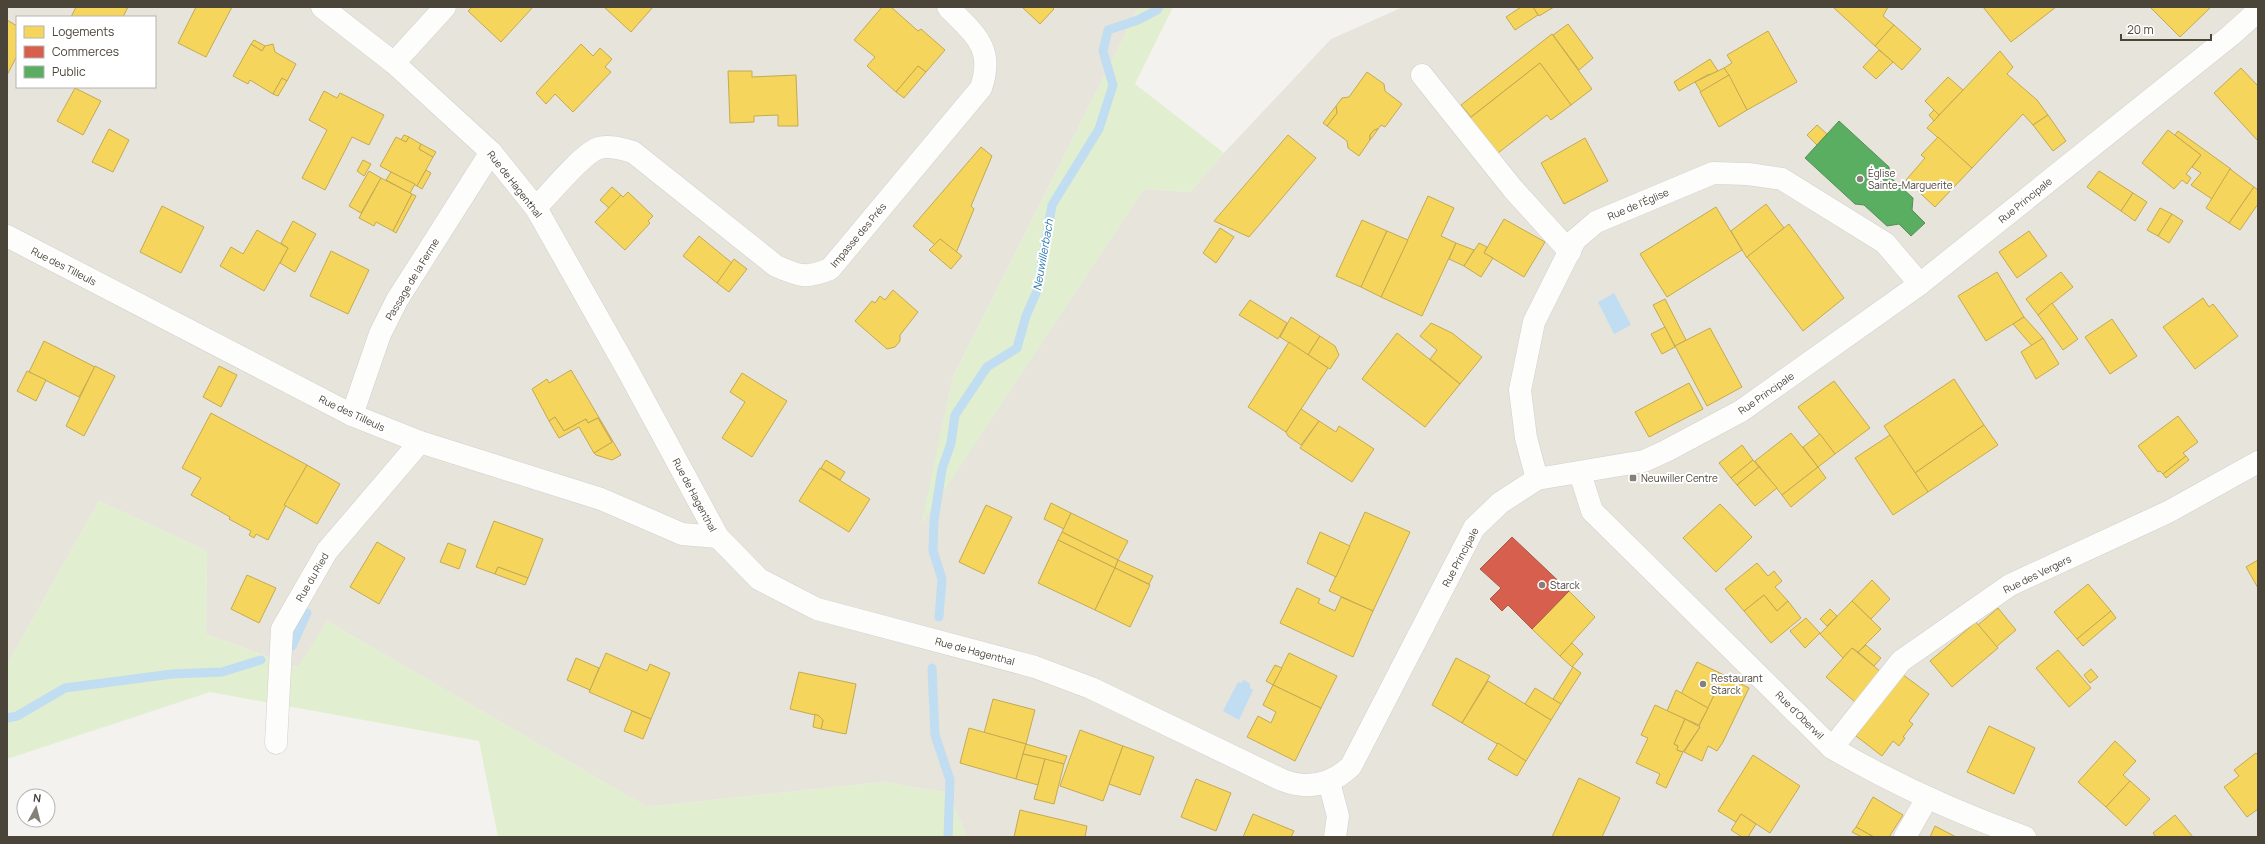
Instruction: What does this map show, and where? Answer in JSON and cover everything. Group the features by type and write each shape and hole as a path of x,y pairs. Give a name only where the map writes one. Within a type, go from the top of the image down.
{"street":[{"name":"Rue de Hagenthal","path":"322,7 394,63 491,152 536,208 628,370 718,537 759,579 817,609 1035,667 1091,688 1282,780 1304,787 1329,782"},
{"path":"394,63 445,7"},
{"name":"Impasse des Prés","path":"536,208 588,155 598,148 612,147 633,152 776,266 799,276 814,276 830,269 981,88 987,72 985,50 971,31 948,7"},
{"name":"Rue Principale","path":"1329,782 1343,774 1358,756 1474,528 1500,503 1538,479 1580,473 1644,460 1666,451 1741,411 1920,284 2230,36 2258,11"},
{"path":"1422,75 1513,189 1570,252"},
{"name":"Passage de la Ferme","path":"352,415 380,334 397,300 491,152"},
{"name":"Rue de l'Église","path":"1538,479 1526,438 1520,390 1534,322 1575,240 1596,222 1713,173 1748,174 1782,179 1885,243 1920,284"},
{"name":"Rue des Tilleuls","path":"7,236 352,415 420,442 601,499 682,534 718,537"},
{"name":"Rue du Ried","path":"276,743 282,629 327,551 420,442"},
{"name":"Rue des Vergers","path":"1832,748 1901,661 2010,585 2168,512 2258,462"},
{"name":"Rue d'Oberwil","path":"1580,473 1592,511 1832,748 1876,773 1926,798 2025,837"},
{"path":"1329,782 1338,816 1335,837"},
{"path":"1905,837 1926,798"}],"shaded area":[{"path":"7,7 1139,7 953,377 922,523 1144,189 1190,192 1224,153 1331,39 1403,7 2258,7 2258,837 967,837 948,793 883,782 647,807 327,621 298,668 206,634 207,551 99,501 7,665"}],"green space":[{"path":"1139,7 1173,7 1135,84 1224,153 1190,192 1144,189 921,525 953,377"},
{"path":"99,501 207,551 206,634 297,668 327,621 647,807 883,782 948,793 967,837 498,837 479,741 210,692 7,759 7,665"}],"water":[{"path":"1614,293 1631,325 1614,334 1598,302"},
{"path":"1244,680 1250,684 1250,688 1253,690 1239,720 1223,711 1238,682 1241,683"}],"building: Logements":[{"path":"76,7 128,7 124,16 72,16"},
{"path":"196,7 232,7 206,57 178,43"},
{"path":"472,7 533,7 501,42 468,11"},
{"path":"604,7 653,7 631,32"},
{"path":"882,7 891,7 918,31 921,29 945,50 926,72 918,66 896,92 867,66 875,57 854,40"},
{"path":"1022,7 1052,7 1054,9 1040,24"},
{"path":"1521,7 1533,7 1538,15 1515,30 1506,17"},
{"path":"1533,7 1554,7 1539,16"},
{"path":"1833,7 1888,7 1883,16 1894,25 1875,46"},
{"path":"1983,7 2056,7 2011,42"},
{"path":"2150,7 2211,7 2180,37"},
{"path":"7,20 16,25 16,58 7,75"},
{"path":"1568,24 1593,58 1579,70 1553,35"},
{"path":"1894,25 1921,49 1902,70 1875,46"},
{"path":"1768,31 1797,82 1747,110 1724,68 1732,63 1727,55"},
{"path":"1552,34 1592,89 1571,105 1540,63 1471,117 1461,105"},
{"path":"254,40 265,46 262,51 251,44"},
{"path":"251,44 262,51 265,46 273,44 275,52 296,64 287,81 282,78 273,94 250,80 248,84 233,76"},
{"path":"581,44 593,56 600,48 612,59 605,67 611,72 573,112 555,94 546,104 536,93"},
{"path":"1879,50 1893,62 1876,79 1863,67"},
{"path":"2000,51 2013,67 2007,74 2037,100 2048,115 2033,125 2023,114 1972,168 1927,128"},
{"path":"1710,59 1718,71 1709,74 1679,91 1674,82"},
{"path":"1540,63 1571,105 1551,120 1547,115 1498,153 1470,118"},
{"path":"918,66 926,72 904,98 896,92"},
{"path":"1724,68 1729,75 1701,92 1695,82"},
{"path":"2241,68 2258,86 2258,141 2214,93"},
{"path":"728,71 752,71 752,77 796,75 798,126 778,126 778,115 754,116 754,122 730,123"},
{"path":"1367,72 1384,84 1385,91 1402,104 1385,127 1381,125 1378,129 1374,130 1370,135 1370,140 1359,156 1348,148 1347,141 1327,126 1337,113 1336,106 1342,98 1349,97"},
{"path":"1729,75 1747,110 1719,127 1700,92"},
{"path":"1948,77 1963,90 1939,115 1925,101"},
{"path":"282,78 287,81 278,96 273,94"},
{"path":"75,88 101,101 83,135 57,121"},
{"path":"324,91 337,98 340,93 384,115 369,145 352,137 325,190 302,178 327,130 309,120"},
{"path":"1336,106 1337,113 1327,126 1323,123"},
{"path":"1934,110 1939,115 1934,121 1929,115"},
{"path":"2048,115 2066,141 2053,151 2033,125"},
{"path":"1817,125 1827,134 1817,145 1807,135"},
{"path":"109,129 129,140 113,172 92,162"},
{"path":"1378,129 1370,140 1370,135 1374,130"},
{"path":"2168,130 2201,155 2186,174 2191,178 2187,184 2182,180 2174,189 2142,163"},
{"path":"2178,131 2231,169 2212,199 2191,185 2201,173 2192,167 2201,155 2175,135"},
{"path":"404,135 409,137 406,142 401,140"},
{"path":"1288,135 1316,158 1249,237 1214,221"},
{"path":"396,137 406,142 409,137 421,144 419,149 433,157 417,186 380,166"},
{"path":"1938,137 1972,168 1935,207 1906,180 1925,158 1921,155"},
{"path":"1585,138 1608,181 1564,204 1541,163"},
{"path":"421,144 436,152 433,157 419,149"},
{"path":"981,147 992,156 971,206 974,209 956,253 940,239 935,245 913,226"},
{"path":"363,160 371,164 364,176 357,171"},
{"path":"2230,169 2254,187 2229,223 2206,208"},
{"path":"426,170 431,173 422,189 417,186"},
{"path":"369,171 381,178 361,213 349,206"},
{"path":"2099,171 2133,193 2121,211 2087,187"},
{"path":"391,172 415,184 410,193 386,180"},
{"path":"381,178 412,194 393,231 376,222 374,226 359,218"},
{"path":"612,187 621,195 609,208 600,200"},
{"path":"2254,187 2258,190 2258,204 2240,230 2229,223"},
{"path":"628,192 653,216 648,221 650,223 625,250 595,222 621,195 623,197"},
{"path":"2133,193 2147,202 2135,221 2121,211"},
{"path":"412,194 416,196 396,233 393,231"},
{"path":"1428,196 1454,208 1441,236 1456,243 1422,316 1381,297"},
{"path":"1766,204 1784,228 1747,258 1731,231"},
{"path":"162,206 204,227 181,273 140,252"},
{"path":"1716,207 1742,250 1667,297 1640,254"},
{"path":"2160,208 2172,214 2158,236 2147,230"},
{"path":"2172,214 2183,221 2169,243 2158,236"},
{"path":"1504,219 1545,242 1524,277 1484,253"},
{"path":"1362,220 1387,231 1361,287 1336,276"},
{"path":"293,221 316,234 295,272 280,263 288,248 281,243"},
{"path":"1789,224 1844,298 1803,331 1747,257"},
{"path":"1220,228 1234,237 1216,263 1203,253"},
{"path":"257,230 288,248 264,291 220,266 231,247 243,254"},
{"path":"1387,231 1408,240 1381,297 1361,287"},
{"path":"2029,231 2047,256 2017,278 1999,252"},
{"path":"699,236 732,263 717,283 683,256"},
{"path":"940,239 962,256 951,269 929,250"},
{"path":"1456,243 1474,250 1464,266 1449,259"},
{"path":"1479,243 1487,247 1484,253 1493,258 1481,277 1464,266"},
{"path":"331,251 369,270 348,314 310,296"},
{"path":"734,259 747,269 729,292 717,283"},
{"path":"1997,272 2024,317 1986,341 1958,296"},
{"path":"2061,272 2073,287 2038,315 2026,299"},
{"path":"893,290 918,312 900,335 900,341 895,347 887,349 855,321 872,301 875,303 880,296 885,300"},
{"path":"2203,298 2209,307 2213,304 2238,336 2195,369 2163,327"},
{"path":"1665,299 1686,340 1675,346 1653,305"},
{"path":"1250,300 1287,323 1278,339 1239,315"},
{"path":"2052,303 2078,339 2063,350 2038,315"},
{"path":"1291,317 1320,336 1308,355 1280,337"},
{"path":"2024,317 2043,338 2032,346 2013,324"},
{"path":"2112,319 2137,356 2110,374 2085,337"},
{"path":"1431,323 1452,333 1482,357 1460,384 1430,359 1437,350 1420,336"},
{"path":"1665,327 1675,347 1662,354 1651,334"},
{"path":"1710,328 1742,387 1707,406 1675,346"},
{"path":"1397,333 1460,384 1425,427 1362,379"},
{"path":"1320,336 1335,346 1339,355 1330,369 1308,355"},
{"path":"2043,338 2059,364 2036,379 2021,352"},
{"path":"44,341 95,367 79,397 29,372"},
{"path":"1289,342 1328,368 1286,432 1248,407"},
{"path":"95,366 115,376 84,436 66,426"},
{"path":"219,366 237,375 221,407 203,397"},
{"path":"571,370 621,455 612,460 594,453 612,442 598,418 588,423 586,419 564,431 555,417 549,421 532,389 547,379 549,383"},
{"path":"27,371 46,380 36,401 17,391"},
{"path":"742,373 787,401 752,457 722,438 745,402 730,392"},
{"path":"1954,379 1984,425 1915,473 1884,426"},
{"path":"1834,381 1870,428 1835,454 1798,407"},
{"path":"1689,383 1703,409 1649,437 1635,412"},
{"path":"1301,409 1319,421 1301,445 1288,436 1286,432"},
{"path":"211,413 307,465 268,540 256,534 254,538 249,535 251,531 229,519 230,517 191,495 201,478 182,468"},
{"path":"2178,416 2198,442 2183,453 2186,456 2163,474 2160,471 2158,472 2138,446"},
{"path":"555,417 564,431 586,419 588,423 598,418 612,442 594,453 579,427 559,438 549,421"},
{"path":"1319,421 1336,432 1339,426 1374,449 1352,482 1300,448"},
{"path":"1984,425 1998,445 1928,492 1915,473"},
{"path":"1791,433 1818,467 1782,495 1755,461"},
{"path":"1820,434 1835,454 1818,467 1803,447"},
{"path":"1890,435 1928,492 1893,515 1855,458"},
{"path":"1742,445 1753,460 1731,478 1719,463"},
{"path":"2186,456 2189,460 2166,478 2163,474"},
{"path":"826,460 845,472 840,480 821,468"},
{"path":"1753,460 1759,467 1737,485 1731,478"},
{"path":"307,465 340,484 317,524 284,505"},
{"path":"1759,467 1777,488 1755,506 1737,485"},
{"path":"1818,467 1826,478 1791,507 1782,495"},
{"path":"820,468 870,499 849,532 799,501"},
{"path":"1051,503 1071,513 1064,529 1044,519"},
{"path":"1720,504 1752,537 1716,572 1683,538"},
{"path":"986,505 1012,517 984,574 959,562"},
{"path":"1365,512 1410,532 1373,611 1329,591"},
{"path":"1071,513 1128,541 1118,560 1062,532"},
{"path":"494,521 543,539 528,578 498,567 495,574 476,567"},
{"path":"1062,532 1118,560 1115,568 1058,540"},
{"path":"1320,532 1350,546 1336,577 1307,563"},
{"path":"1058,540 1115,568 1095,610 1038,583"},
{"path":"377,542 405,558 379,604 350,587"},
{"path":"448,543 466,550 459,569 440,562"},
{"path":"1118,560 1153,576 1149,584 1115,568"},
{"path":"2258,560 2258,588 2246,567"},
{"path":"1757,563 1768,576 1774,571 1782,581 1775,587 1788,601 1777,611 1764,595 1744,611 1725,589"},
{"path":"498,567 528,578 525,585 495,574"},
{"path":"1115,568 1150,585 1130,627 1095,610"},
{"path":"247,575 276,588 259,623 231,609"},
{"path":"1872,580 1890,599 1871,619 1852,601"},
{"path":"2088,584 2111,611 2077,639 2054,612"},
{"path":"1297,588 1320,599 1318,603 1335,611 1341,597 1373,611 1353,657 1280,623"},
{"path":"1569,591 1595,617 1560,656 1532,629"},
{"path":"1764,595 1777,611 1788,601 1801,618 1771,643 1744,611"},
{"path":"1852,601 1881,629 1858,652 1852,648 1843,658 1820,634"},
{"path":"1998,608 2016,630 1996,647 1978,625"},
{"path":"1830,609 1837,616 1827,626 1820,619"},
{"path":"2111,611 2116,618 2083,646 2077,639"},
{"path":"1806,618 1820,633 1805,648 1790,631"},
{"path":"1976,622 1998,648 1952,687 1930,661"},
{"path":"1572,643 1583,654 1572,667 1560,656"},
{"path":"1866,645 1881,658 1874,666 1858,652"},
{"path":"1852,648 1881,672 1855,702 1826,677"},
{"path":"2058,650 2091,688 2069,707 2036,668"},
{"path":"606,653 647,671 650,664 670,673 651,719 589,692"},
{"path":"1289,653 1337,676 1321,708 1273,685"},
{"path":"576,658 599,668 590,690 567,680"},
{"path":"1456,658 1490,676 1462,723 1432,705"},
{"name":"Restaurant Starck","path":"1697,662 1724,675 1708,708 1681,694"},
{"path":"1275,665 1282,668 1273,685 1266,681"},
{"path":"1573,667 1581,673 1561,704 1553,699"},
{"path":"2091,669 2098,677 2090,683 2084,675"},
{"path":"799,672 856,684 846,734 821,729 823,720 819,716 790,709"},
{"path":"1902,674 1929,694 1909,721 1913,724 1903,737 1905,738 1899,746 1893,741 1882,756 1856,736"},
{"path":"1724,675 1749,688 1723,742 1717,751 1708,746 1702,761 1684,752 1700,727 1699,726"},
{"path":"1488,681 1551,720 1526,761 1462,723"},
{"path":"1273,685 1321,708 1295,761 1247,737 1258,716 1271,723 1276,712 1263,705"},
{"path":"1535,688 1561,704 1551,720 1525,704"},
{"path":"1676,690 1708,708 1699,725 1667,711"},
{"path":"993,699 1035,710 1026,744 984,733"},
{"path":"1655,705 1685,719 1674,744 1678,746 1677,750 1683,752 1666,788 1656,783 1660,774 1636,763 1648,738 1641,735"},
{"path":"632,711 651,719 643,739 624,731"},
{"path":"815,714 823,720 821,729 813,727"},
{"path":"1685,719 1700,727 1683,752 1677,750 1678,746 1674,744"},
{"path":"1989,726 2035,748 2014,794 1967,772"},
{"path":"969,728 1026,744 1016,779 960,763"},
{"path":"1080,730 1123,746 1103,801 1060,786"},
{"path":"2115,741 2136,761 2123,775 2130,781 2106,807 2078,782"},
{"path":"1498,743 1526,761 1517,776 1488,759"},
{"path":"1026,744 1067,756 1064,764 1023,754"},
{"path":"1123,746 1154,757 1140,795 1109,784"},
{"path":"2256,753 2258,755 2258,809 2247,817 2224,787 2239,776 2234,770"},
{"path":"1023,754 1045,759 1038,785 1016,779"},
{"path":"1753,755 1800,786 1770,833 1741,814 1736,822 1718,811"},
{"path":"1045,759 1064,764 1054,804 1034,799"},
{"path":"1579,778 1620,798 1602,837 1552,837"},
{"path":"1196,779 1231,793 1216,831 1181,817"},
{"path":"2130,781 2150,799 2126,826 2106,807"},
{"path":"1873,797 1903,815 1889,837 1874,837 1856,827"},
{"path":"1020,810 1087,826 1085,837 1014,837"},
{"path":"1253,814 1294,831 1291,837 1243,837"},
{"path":"1741,814 1756,824 1748,837 1742,837 1731,830"},
{"path":"2175,815 2193,837 2156,837 2153,833"},
{"path":"1935,826 1956,837 1930,837"},
{"path":"1856,827 1874,837 1862,837 1852,832"}],"building: Commerces":[{"path":"1512,537 1569,591 1532,629 1508,605 1502,611 1490,599 1501,588 1480,569"}],"building: Public":[{"name":"Église Sainte-Marguerite","path":"1839,121 1889,167 1890,177 1913,198 1912,210 1925,223 1911,236 1899,224 1887,226 1864,205 1855,204 1805,158"}],"waterway":[{"name":"Neuwillerbach","path":"939,617 942,579 933,551 934,520 942,469 951,443 955,415 987,367 1017,348 1026,316 1037,291 1052,205 1099,129 1113,85 1103,51 1108,30 1138,20 1157,10 1159,7"},
{"path":"292,646 307,613"},
{"path":"7,718 17,716 65,688 172,674 222,672 261,660"},
{"name":"Neuwillerbach","path":"932,668 935,735 950,780 948,837"}],"place":[{"name":"Église Sainte-Marguerite","path":"1860,179"},
{"name":"Neuwiller Centre","path":"1633,478"},
{"name":"Starck","path":"1542,585"},
{"name":"Restaurant Starck","path":"1703,684"}]}
